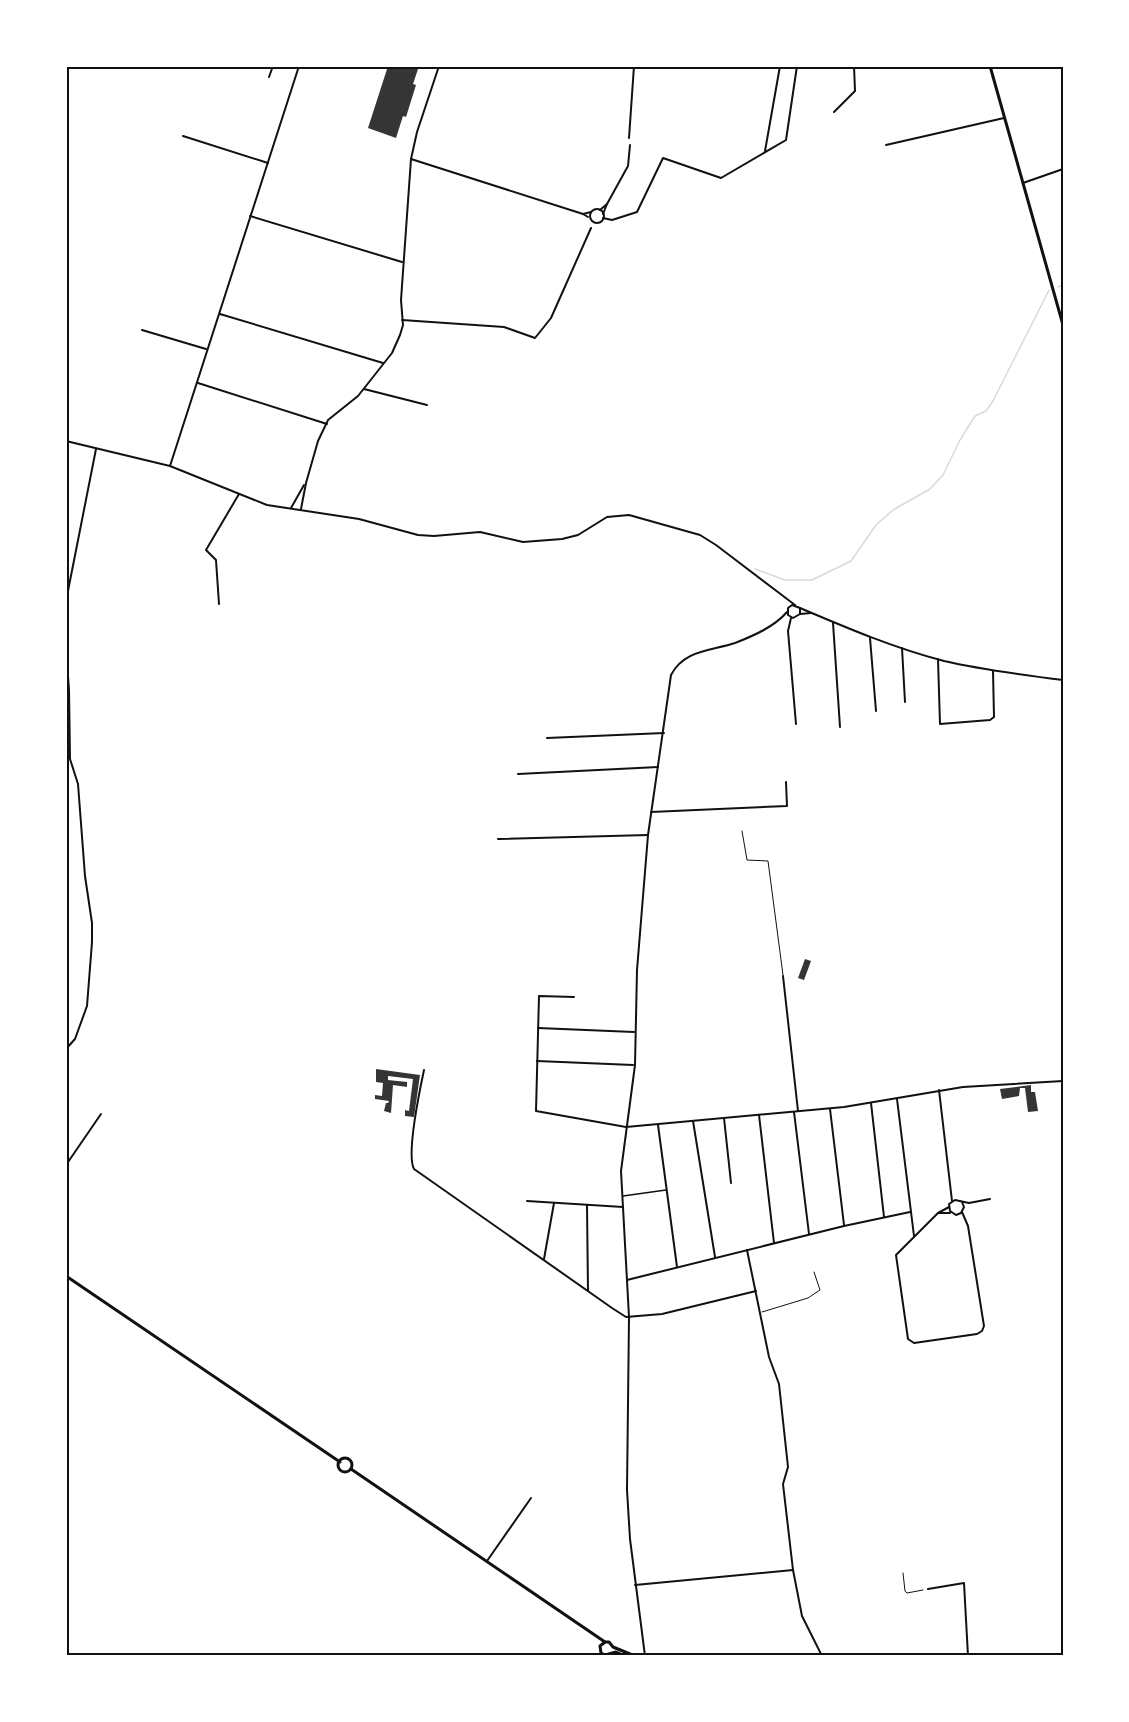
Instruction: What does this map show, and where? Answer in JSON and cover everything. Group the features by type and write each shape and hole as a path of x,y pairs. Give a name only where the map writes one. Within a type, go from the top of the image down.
{"main road":[{"path":"990,66 1063,325"},
{"path":"66,1276 340,1462 341,1470 346,1472 351,1469"},
{"path":"340,1462 343,1459 349,1459 352,1463 351,1469"},
{"path":"351,1469 604,1642 609,1642 613,1647 636,1656 645,1656"},
{"path":"593,1633 604,1656 616,1652 625,1656"},
{"path":"600,1648 604,1642"},
{"path":"611,1653 613,1647"}],"street":[{"path":"269,77 273,66"},
{"path":"170,466 299,66"},
{"path":"301,509 318,441 331,417 355,399 364,389 392,353 398,340 402,320 400,300 411,159 417,132 439,66"},
{"path":"629,138 634,66"},
{"path":"765,151 780,66"},
{"path":"603,218 612,220 637,212 663,158 721,178 786,140 797,66"},
{"path":"834,112 855,91 855,66"},
{"path":"886,145 1004,118"},
{"path":"183,136 267,163"},
{"path":"402,320 504,327 536,338 551,318 591,228 603,218 607,204 628,166 630,145"},
{"path":"411,159 583,214 596,223"},
{"path":"1023,183 1063,169"},
{"path":"583,214 600,210 607,204"},
{"path":"600,210 603,214"},
{"path":"591,212 591,228"},
{"path":"250,216 403,262"},
{"path":"218,313 383,363"},
{"path":"142,330 206,350"},
{"path":"197,382 327,424"},
{"path":"364,389 427,405"},
{"path":"66,441 170,466 267,505 359,519 418,535 480,532 523,542 562,539 578,535 608,517 629,515 700,535 787,598 793,605 870,638 938,659 1063,680"},
{"path":"66,601 96,449"},
{"path":"291,508 306,483"},
{"path":"219,604 216,560 206,550 239,494"},
{"path":"791,624 789,615 793,605"},
{"path":"796,724 788,631 798,616 800,608"},
{"path":"645,1656 630,1539 627,1490 629,1317 621,1171 635,1065 637,970 648,835 671,675 676,665 693,654 732,644 789,615 798,616 810,613"},
{"path":"833,623 840,727"},
{"path":"870,638 876,711"},
{"path":"66,648 70,759 78,784 92,942 87,1006 75,1040 66,1049"},
{"path":"902,648 905,702"},
{"path":"938,659 940,724 990,720 994,717 993,670"},
{"path":"547,738 664,733"},
{"path":"518,774 658,767"},
{"path":"651,812 787,806 786,782"},
{"path":"498,839 648,835"},
{"path":"783,976 810,1234"},
{"path":"574,997 539,996 536,1111 626,1127 830,1109 963,1087 1063,1081"},
{"path":"538,1028 635,1032"},
{"path":"537,1061 635,1065"},
{"path":"424,1070 414,1129 412,1166 588,1291 629,1317 662,1314 756,1290"},
{"path":"939,1090 954,1200"},
{"path":"897,1099 914,1236"},
{"path":"871,1103 884,1217"},
{"path":"830,1109 844,1226"},
{"path":"66,1165 101,1114"},
{"path":"759,1115 774,1243"},
{"path":"724,1118 731,1183"},
{"path":"693,1121 715,1257"},
{"path":"658,1125 677,1267"},
{"path":"623,1196 667,1190"},
{"path":"954,1200 969,1203 990,1199"},
{"path":"954,1200 896,1255 908,1339 914,1343 978,1334 984,1326 966,1219 962,1212"},
{"path":"527,1201 623,1207"},
{"path":"962,1202 964,1207"},
{"path":"544,1260 554,1203"},
{"path":"958,1215 969,1203"},
{"path":"586,1205 588,1291"},
{"path":"949,1207 951,1213"},
{"path":"627,1280 810,1234 910,1212"},
{"path":"938,1213 951,1213 966,1219"},
{"path":"747,1250 769,1357 779,1384 788,1467 783,1484 793,1570 802,1616 822,1656"},
{"path":"487,1561 531,1498"},
{"path":"636,1585 793,1570"},
{"path":"928,1589 964,1583 968,1656"},
{"path":"636,1656 644,1646"},
{"path":"599,1656 600,1648"}],"lane":[{"path":"742,831 747,860 768,861 783,976"},
{"path":"760,1313 808,1298 820,1290 814,1272"}],"path":[{"path":"903,1573 907,1593 928,1589"}],"building":[{"path":"388,66 419,66 406,117 403,116 396,138 368,128"},
{"path":"805,959 811,961 804,980 798,978"},
{"path":"376,1069 420,1075 414,1117 405,1116 405,1110 409,1111 413,1079 388,1076 388,1080 407,1082 407,1087 393,1085 391,1113 384,1111 389,1101 375,1099 375,1095 382,1096 383,1083 376,1082"},
{"path":"1031,1085 1031,1092 1035,1092 1038,1111 1028,1112 1025,1088 1020,1088 1019,1096 1002,1099 1000,1089"}],"waterway":[{"path":"1058,287 1063,285"},
{"path":"755,569 785,580 812,580 851,561 876,525 893,510 930,489 943,475 975,416 986,411 993,401 1049,290"}]}
